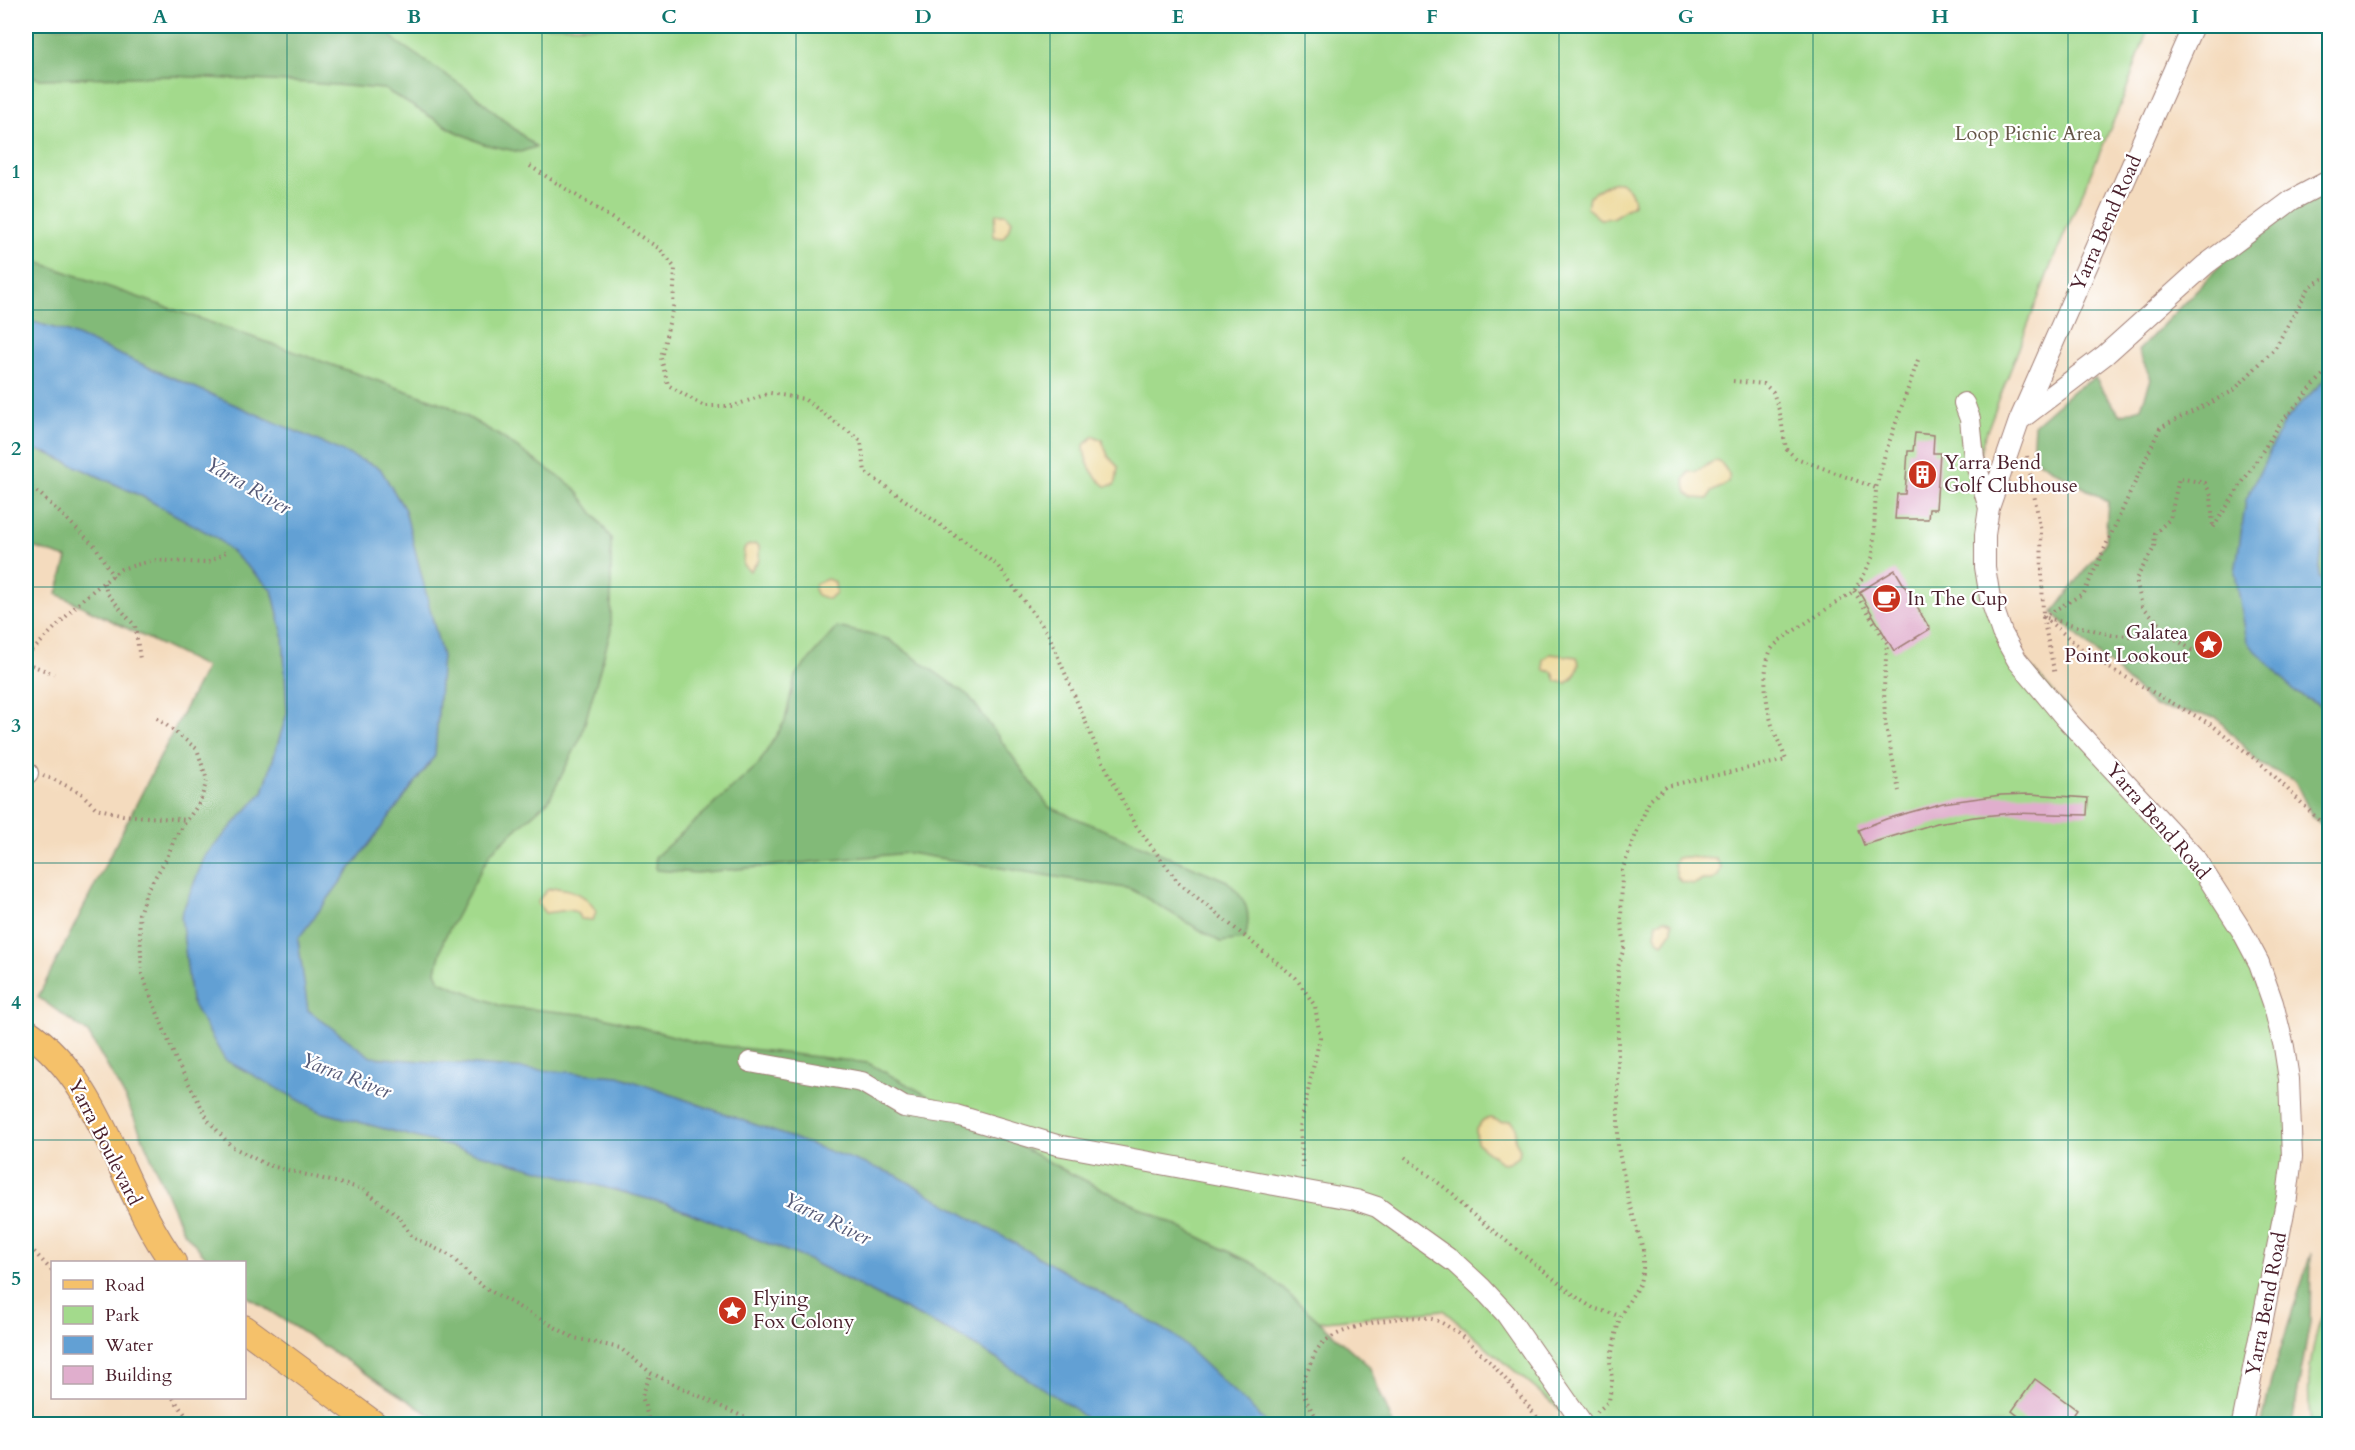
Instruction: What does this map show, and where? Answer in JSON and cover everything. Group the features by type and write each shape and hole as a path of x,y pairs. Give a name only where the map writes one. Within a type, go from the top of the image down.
{"main road":[{"name":"Yarra Boulevard","path":"26,1031 55,1055 79,1085 145,1220 171,1261"},
{"path":"246,1329 374,1425"}],"street":[{"name":"Yarra Bend Road","path":"2193,26 2019,421 1989,508 1985,536 1985,567 1990,598 2002,633 2017,660 2066,719 2195,858 2242,931 2259,963 2273,1003 2289,1079 2292,1157 2287,1197 2242,1425"},
{"path":"2019,421 2105,355 2205,266 2292,200 2330,180"},
{"path":"1964,403 1970,419 1974,458 1989,508"},
{"path":"750,1062 862,1082 904,1107 956,1115 1057,1145 1356,1200 1377,1207 1455,1263 1506,1314 1583,1424"}],"path":[{"path":"530,166 660,249 675,268 673,306 661,358 668,385 704,406 733,406 770,393 804,399 861,441 865,472 997,565 1048,633 1100,756 1134,824 1178,882 1296,978 1315,1006 1320,1037 1300,1127 1304,1190"},
{"path":"2043,617 2084,593 2160,428 2233,391 2275,348 2310,286 2330,275"},
{"path":"1583,1424 1609,1401 1612,1380 1610,1361 1620,1316 1640,1283 1643,1268 1643,1249 1629,1202 1618,1147 1618,968 1625,945 1621,921 1622,870 1649,801 1667,786 1786,760 1781,742 1773,727 1767,702 1766,675 1771,649 1780,640 1854,591 1873,556 1876,488 1885,454 1918,360"},
{"path":"2209,644 2192,650 2174,639 2142,606 2136,579 2154,548 2156,533 2170,519 2179,478 2205,483 2211,495 2213,528 2282,421 2330,367"},
{"path":"1733,381 1764,384 1773,392 1780,413 1786,449 1796,459 1876,488"},
{"path":"2019,421 2041,532 2043,617 2058,682"},
{"path":"26,486 39,494 96,547 113,577"},
{"path":"26,652 34,649 85,597 113,577 121,568 153,560 207,563 226,552"},
{"path":"104,583 107,593 135,626 140,659"},
{"path":"1854,591 1887,643 1884,687 1885,722 1899,791"},
{"path":"2043,617 2112,635 2174,639"},
{"path":"2043,617 2095,660 2212,725 2265,767 2330,831"},
{"path":"26,663 54,674"},
{"path":"157,718 197,749 207,780 200,801 175,837 167,858 147,890 139,915 142,974 176,1060 209,1121 231,1146 267,1165 363,1189 399,1217 412,1237 451,1256 485,1288 574,1338 620,1348 651,1373 758,1425"},
{"path":"27,774 53,778 81,793 96,808 123,815 187,820"},
{"path":"1405,1157 1579,1299 1593,1308 1620,1316"},
{"path":"26,1243 51,1270"},
{"path":"1321,1425 1303,1391 1314,1352 1326,1340 1355,1328 1391,1320 1425,1318 1438,1321 1460,1336 1494,1367 1542,1425"},
{"path":"650,1425 642,1396 651,1373"},
{"path":"174,1399 192,1425"}],"green space":[{"name":"Loop Picnic Area","path":"26,26 2149,26 2123,99 2051,265 1982,444 1978,485 2002,633 2195,858 2259,963 2292,1123 2242,1424 1577,1424 1443,1310 1174,1335 371,1057 435,756 26,320"},
{"path":"26,26 381,26 397,42 467,89 536,147 520,152 483,144 453,130 384,89 172,76 39,79 26,74"},
{"path":"2329,185 2329,375 2285,420 2295,692 2329,711 2329,829 2313,818 2295,781 2260,764 2216,717 2155,707 2053,613 2105,543 2108,502 2032,457 2034,425 2075,389 2095,378 2120,415 2141,408 2151,379 2138,351 2273,210"},
{"path":"26,258 447,405 500,436 575,488 611,538 611,630 581,737 549,800 491,852 444,939 436,971 440,981 501,1006 600,1016 699,1043 868,1063 1062,1169 1256,1265 1369,1366 1393,1424 444,1424 246,1296 246,1261 209,1261 182,1229 125,1097 88,1033 38,997 206,667 57,594 67,558 26,545"},
{"path":"2329,514 2329,590 2319,577 2324,524"},
{"path":"837,627 888,639 969,696 1049,807 1227,881 1239,894 1246,907 1248,921 1245,939 1220,942 1131,889 908,853 696,873 656,870 655,857 758,765 785,721 795,676"},
{"path":"2311,1253 2310,1322 2292,1424 2262,1424 2271,1380"},
{"path":"2329,1296 2329,1424 2311,1424 2309,1375 2311,1358 2318,1327"}],"sand":[{"path":"1621,182 1631,192 1633,205 1612,218 1600,219 1587,208 1589,196 1606,185"},
{"path":"996,214 1006,214 1012,221 1003,238 995,237 993,234"},
{"path":"1094,436 1102,440 1108,456 1118,467 1114,485 1106,486 1101,482 1088,463 1084,445"},
{"path":"1714,461 1720,462 1725,468 1730,477 1729,481 1711,492 1708,499 1694,498 1687,493 1684,480 1689,472 1695,472"},
{"path":"755,544 759,546 759,560 750,571 743,565 744,549"},
{"path":"827,579 835,582 836,593 828,599 817,595 814,589 816,584"},
{"path":"1550,654 1577,657 1579,665 1577,672 1567,683 1556,681 1553,672 1544,670 1543,659"},
{"path":"1677,858 1716,859 1721,867 1718,876 1712,880 1703,880 1694,884 1682,882 1677,877 1674,864"},
{"path":"556,888 574,892 589,902 596,912 593,920 581,919 576,912 569,910 545,913 538,904 539,899 547,890"},
{"path":"1665,919 1672,922 1672,931 1663,943 1655,935 1657,922"},
{"path":"1491,1118 1501,1122 1510,1121 1516,1127 1515,1140 1520,1149 1519,1156 1510,1162 1502,1163 1477,1143 1476,1129 1483,1120"}],"water":[{"name":"Yarra River","path":"26,320 68,332 380,468 405,510 442,656 435,756 298,939 308,1010 371,1057 619,1076 896,1175 1174,1335 1268,1424 1092,1424 1072,1407 968,1341 802,1257 667,1204 321,1112 225,1060 191,1001 181,915 205,856 263,792 287,713 283,635 272,590 217,538 141,496 49,454 26,447"},
{"path":"2329,375 2329,514 2324,524 2319,577 2329,590 2329,711 2295,692 2247,641 2235,573 2246,500 2285,420"}],"building":[{"name":"Yarra Bend Golf Clubhouse","path":"1915,433 1934,435 1933,453 1940,453 1936,509 1929,509 1928,519 1895,519 1897,494 1905,494 1908,451 1913,451"},
{"path":"1895,570 1930,629 1894,651 1859,592"},
{"path":"2030,794 2088,798 2087,815 2012,813 1974,817 1937,823 1864,845 1858,830 1886,819 1943,803 2001,795"},
{"path":"2035,1379 2077,1410 2066,1425 2030,1425 2012,1411"}],"place":[{"name":"Yarra Bend Golf Clubhouse","path":"1923,474"},
{"name":"In The Cup","path":"1886,598"},
{"name":"Galatea Point Lookout","path":"2209,644"},
{"name":"Flying Fox Colony","path":"732,1310"}]}
